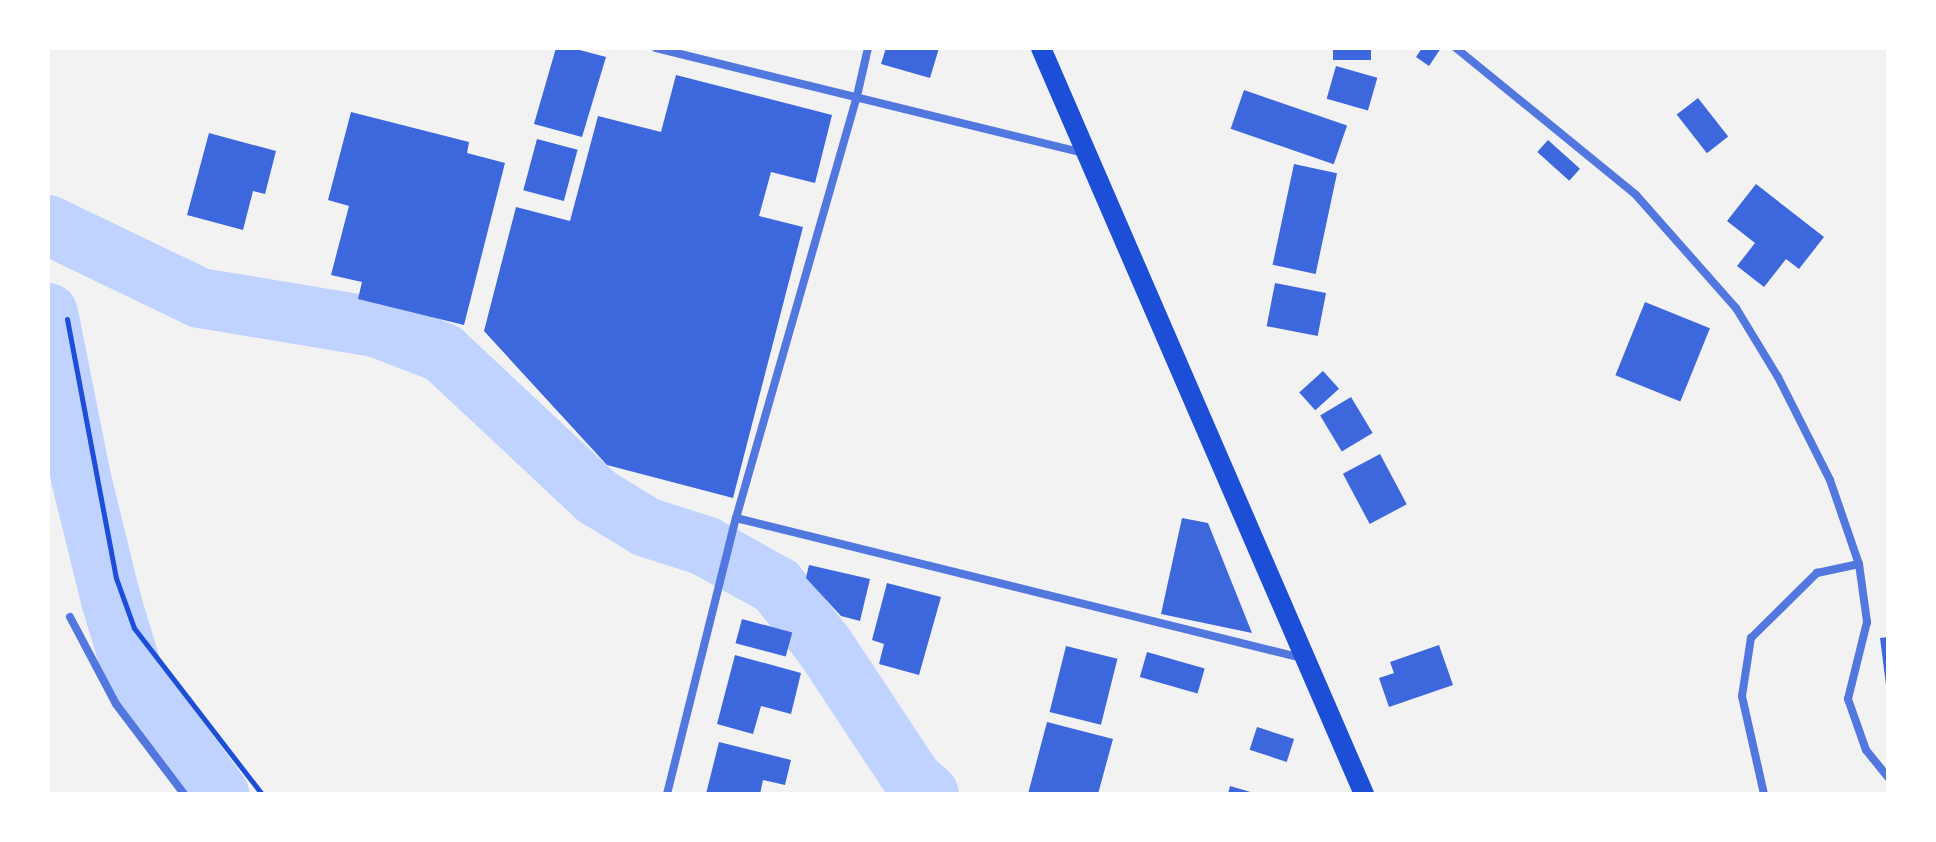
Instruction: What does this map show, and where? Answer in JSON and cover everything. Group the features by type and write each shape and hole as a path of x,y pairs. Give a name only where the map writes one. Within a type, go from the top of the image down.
{"main road":[{"path":"1041,48 1364,794"}],"street":[{"path":"656,48 1088,154"},
{"path":"667,794 736,518 868,48"},
{"path":"1456,48 1636,195 1736,308 1778,377 1830,480 1859,564 1867,622 1848,699 1866,750 1888,777"},
{"path":"736,518 1308,660"},
{"path":"1764,794 1742,696 1751,638 1817,573 1859,564"},
{"path":"70,617 116,704 184,794"}],"path":[{"path":"67,319 116,578 134,628 262,794"}],"building":[{"path":"556,48 572,48 606,57 582,137 534,124"},
{"path":"886,48 939,48 930,78 881,64"},
{"path":"1333,48 1371,48 1371,60 1333,60"},
{"path":"1422,48 1441,48 1429,66 1416,57"},
{"path":"1336,66 1377,78 1368,111 1327,99"},
{"path":"676,75 832,115 815,183 771,172 759,216 803,227 733,498 607,465 484,331 516,207 570,221 598,116 661,132"},
{"path":"1244,90 1347,125 1334,164 1231,129"},
{"path":"1698,98 1728,137 1707,153 1677,115"},
{"path":"351,112 469,142 467,153 505,163 464,325 358,299 362,282 331,275 349,206 328,200"},
{"path":"209,133 276,151 265,194 253,191 243,230 187,215"},
{"path":"537,139 578,150 564,201 523,190"},
{"path":"1548,140 1580,169 1569,181 1537,152"},
{"path":"1294,164 1337,173 1316,274 1273,265"},
{"path":"1756,184 1824,237 1799,269 1786,259 1764,287 1737,266 1755,243 1727,221"},
{"path":"1275,283 1326,293 1318,336 1267,326"},
{"path":"1645,302 1710,328 1680,401 1615,375"},
{"path":"1323,371 1339,389 1315,410 1299,392"},
{"path":"1351,397 1373,433 1342,452 1320,416"},
{"path":"1380,454 1407,504 1370,524 1343,474"},
{"path":"1182,518 1208,523 1252,633 1161,614"},
{"path":"809,565 870,579 860,621 841,616 806,578"},
{"path":"887,583 941,597 919,675 879,664 884,644 872,640"},
{"path":"742,619 792,632 786,657 736,643"},
{"path":"1888,637 1888,684 1886,685 1880,638"},
{"path":"1439,645 1453,685 1389,707 1379,678 1394,673 1390,662"},
{"path":"1066,646 1117,659 1101,725 1050,712"},
{"path":"1147,652 1205,669 1198,694 1140,677"},
{"path":"735,655 801,673 791,714 761,706 753,734 717,724"},
{"path":"1047,722 1113,739 1098,794 1028,794"},
{"path":"1257,727 1294,739 1287,762 1250,750"},
{"path":"719,742 791,760 785,785 763,780 760,794 706,794"},
{"path":"1230,786 1254,793 1254,794 1228,794"}],"waterway":[{"path":"48,225 200,298 376,327 443,353 597,497 646,527 705,546 777,586 825,647 913,780 929,794"},
{"path":"48,313 81,478 111,600 135,680 219,794"}]}
